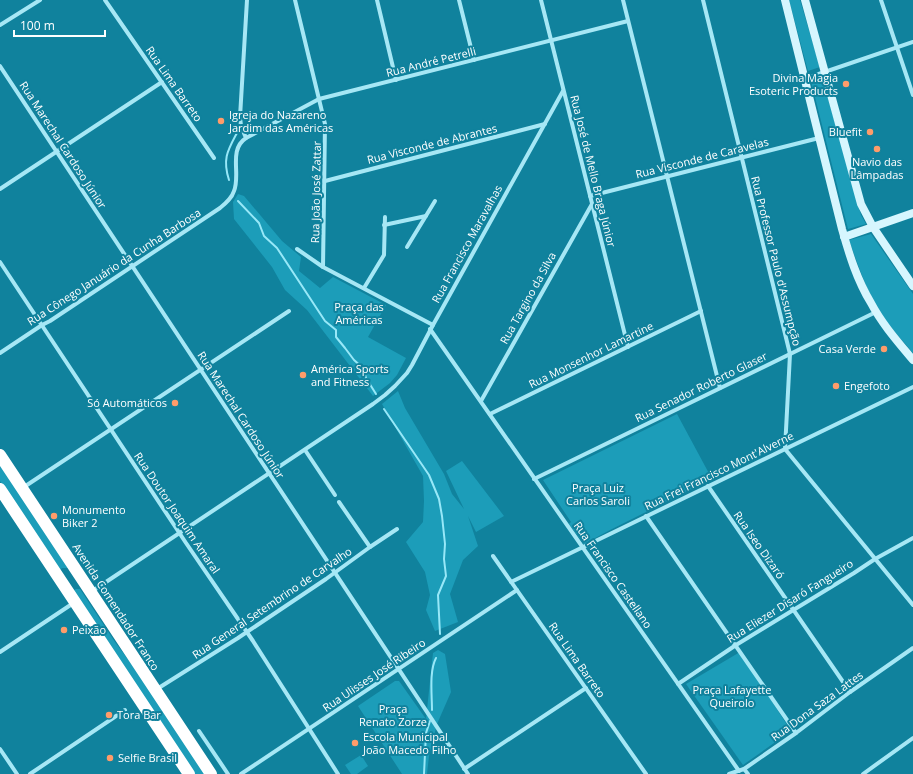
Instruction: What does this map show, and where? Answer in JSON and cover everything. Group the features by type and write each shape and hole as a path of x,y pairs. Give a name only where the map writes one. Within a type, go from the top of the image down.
{"highway":[{"name":"Avenida Comendador Franco","path":"0,455 211,774"},
{"path":"2,497 75,602 189,774"},
{"path":"63,585 63,577 66,574 70,572 79,575"}],"main road":[{"path":"785,0 844,237 857,275 876,312 913,360"},
{"path":"805,0 864,211 873,227 913,286"},
{"path":"844,237 913,213"}],"street":[{"path":"0,25 40,0"},
{"name":"Rua Lima Barreto","path":"105,0 214,158"},
{"path":"246,138 240,126 240,117 247,0"},
{"name":"Rua João José Zattar","path":"295,0 326,128 324,268"},
{"path":"377,0 396,80"},
{"path":"459,0 474,60"},
{"name":"Rua José de Mello Braga Júnior","path":"540,0 628,347"},
{"path":"623,0 720,388"},
{"name":"Rua Professor Paulo d'Assumpção","path":"702,0 790,354 785,449"},
{"path":"880,0 913,95"},
{"name":"Rua André Petrelli","path":"246,138 319,99 628,21"},
{"path":"804,79 913,42"},
{"name":"Rua Marechal Cardoso Júnior","path":"0,66 468,774"},
{"path":"0,189 162,82"},
{"name":"Rua Francisco Maravalhas","path":"90,592 379,400 395,386 407,373 563,91"},
{"name":"Rua Visconde de Abrantes","path":"325,181 544,124"},
{"name":"Rua Cônego Januário da Cunha Barbosa","path":"0,353 220,208 228,201 234,192 236,183 236,152 240,143 246,138"},
{"name":"Rua Visconde de Caravelas","path":"590,196 819,138"},
{"path":"407,247 435,201"},
{"name":"Rua Targino da Silva","path":"481,402 592,204"},
{"path":"384,225 426,216"},
{"path":"364,288 383,257 385,217"},
{"path":"297,249 324,268 433,324"},
{"name":"Rua Doutor Joaquim Amaral","path":"0,262 246,632 338,774"},
{"path":"22,488 289,311"},
{"name":"Rua Monsenhor Lamartine","path":"490,414 701,311"},
{"name":"Rua Senador Roberto Glaser","path":"534,479 876,312"},
{"name":"Rua Francisco Castellano","path":"430,329 678,684 742,770 748,774"},
{"name":"Rua Frei Francisco Mont'Alverne","path":"511,582 913,387"},
{"path":"785,449 913,605"},
{"path":"304,450 335,495"},
{"name":"Rua Iseo Dizaró","path":"708,486 850,692"},
{"path":"339,502 370,548"},
{"path":"646,516 796,733"},
{"name":"Rua General Setembrino de Carvalho","path":"155,690 335,573 397,529"},
{"name":"Rua Eliezer Disaró Fangueiro","path":"678,684 736,645 854,573 874,559 913,538"},
{"name":"Rua Lima Barreto","path":"493,556 646,774"},
{"name":"Rua Ulisses José Ribeiro","path":"241,774 517,590"},
{"path":"0,652 75,602"},
{"name":"Rua Dona Saza Lattes","path":"729,774 742,770 796,733 850,692 913,648"},
{"path":"464,768 586,688"},
{"path":"30,774 125,710"},
{"path":"200,731 228,774"},
{"path":"862,774 913,738"},
{"path":"0,749 16,774"}],"green space":[{"path":"789,0 800,0 820,67 808,71"},
{"path":"822,77 861,215 866,224 848,229 811,81"},
{"name":"Praça das Américas","path":"238,194 244,196 282,241 301,257 299,271 320,288 333,277 386,305 368,337 406,358 397,375 390,383 373,396 307,310 285,290 272,267 234,219 233,202"},
{"path":"871,234 913,294 913,353 887,322 875,304 849,240"},
{"path":"398,391 405,408 444,474 452,494 464,509 446,471 462,461 504,516 476,532 468,516 478,546 463,560 450,594 458,622 435,631 426,610 430,595 425,572 406,542 423,522 423,476 382,404"},
{"name":"Praça Luiz Carlos Saroli","path":"677,414 712,479 584,544 569,524 571,522 543,480"},
{"path":"0,464 69,568 62,568 59,571 0,481"},
{"path":"80,589 205,774 193,774 74,590"},
{"name":"Praça Renato Zorze","path":"438,650 445,654 451,692 437,724 429,756 427,774 402,774 358,706 395,681 399,681 426,719 433,653"},
{"name":"Praça Lafayette Queirolo","path":"740,652 791,731 743,765 686,684"},
{"path":"361,755 368,766 357,774 351,774 345,765"}],"waterway":[{"path":"229,180 226,166 227,154 238,131"},
{"path":"238,201 259,223 264,236 277,248 325,321 336,330 336,337 354,360 363,368 366,378 376,394"},
{"path":"384,409 429,475 439,499 445,544 444,559 446,576 438,595 440,634"},
{"path":"432,710 432,670 436,658"},
{"path":"424,774 426,733 430,721"}],"place":[{"name":"Divina Magia Esoteric Products","path":"846,84"},
{"name":"Igreja do Nazareno Jardim das Américas","path":"221,121"},
{"name":"Bluefit","path":"870,132"},
{"name":"Navio das Lâmpadas","path":"877,149"},
{"name":"Casa Verde","path":"884,349"},
{"name":"América Sports and Fitness","path":"303,375"},
{"name":"Engefoto","path":"836,386"},
{"name":"Só Automáticos","path":"175,403"},
{"name":"Monumento Biker 2","path":"54,516"},
{"name":"Peixão","path":"64,630"},
{"name":"Tora Bar","path":"109,715"},
{"name":"Escola Municipal João Macedo Filho","path":"355,743"},
{"name":"Selfie Brasil","path":"110,758"}]}
